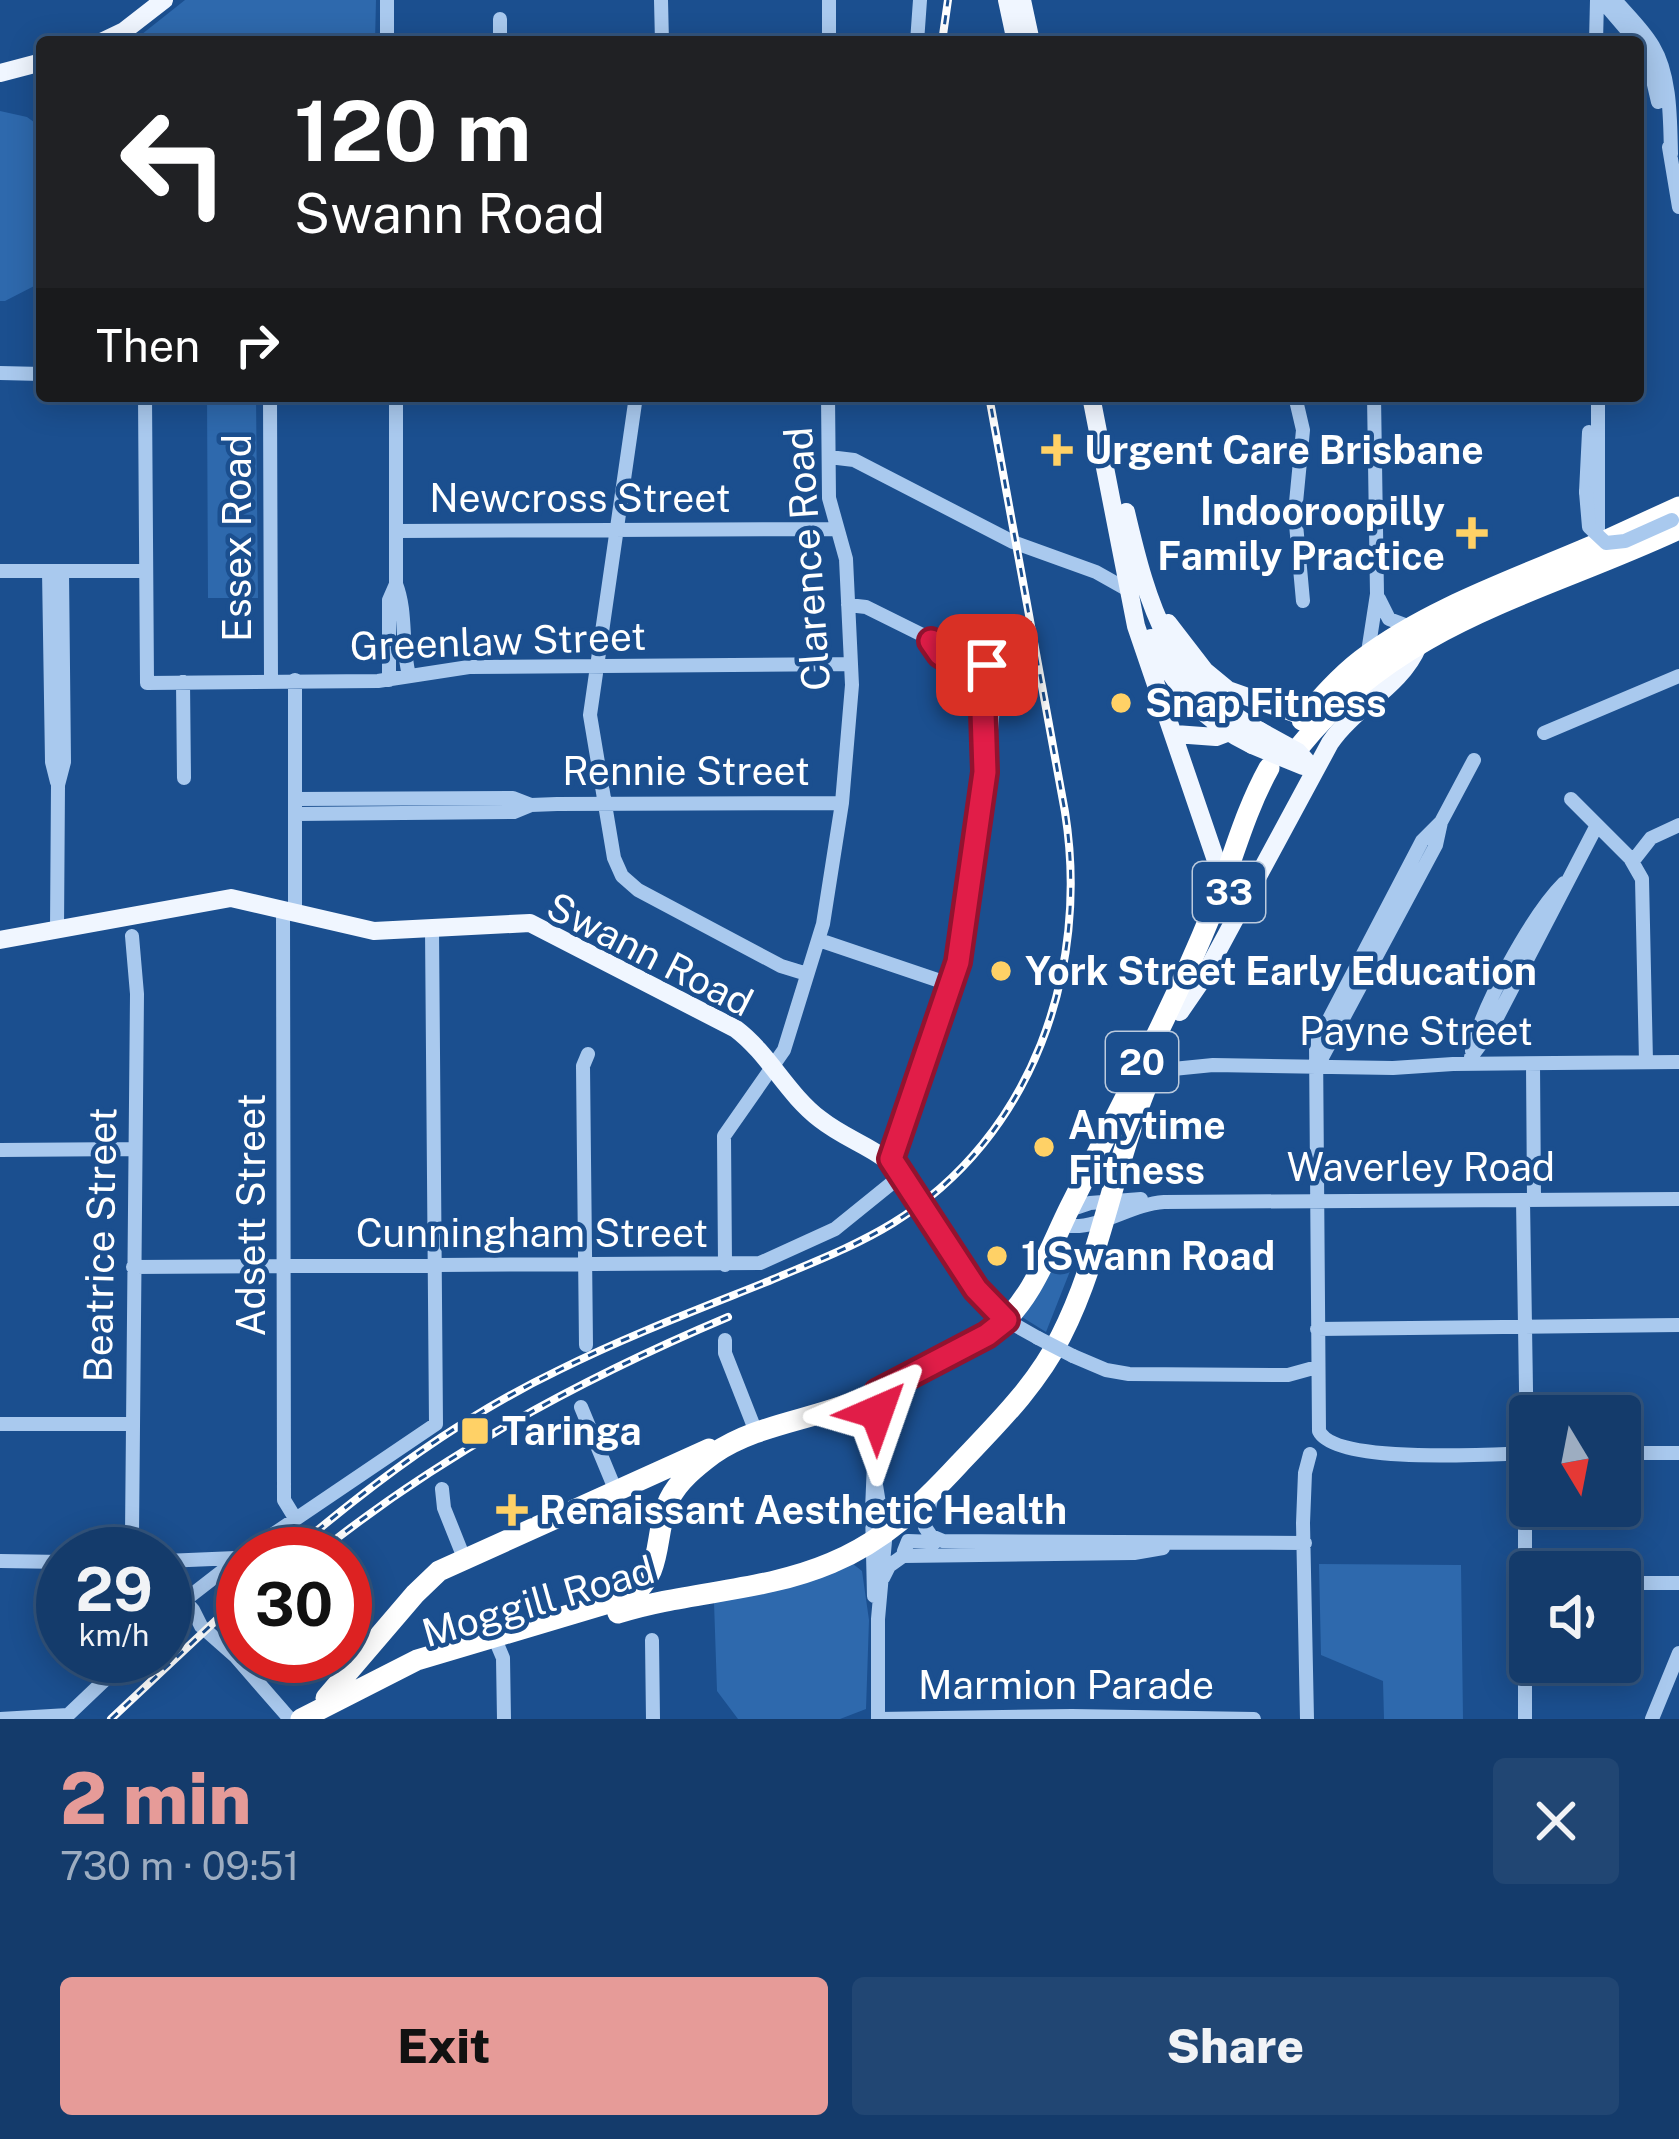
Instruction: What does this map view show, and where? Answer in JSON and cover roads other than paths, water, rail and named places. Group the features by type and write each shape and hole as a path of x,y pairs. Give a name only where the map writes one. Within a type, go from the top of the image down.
{"highway":[{"name":"Moggill Road","path":"1304,759 1350,691 1416,634 1598,541 1677,518"},
{"name":"Moggill Road","path":"1304,759 1305,717 1366,656 1677,518"},
{"name":"Moggill Road","path":"332,1719 402,1679 625,1599 642,1587 657,1558 661,1524 675,1490 702,1463 748,1435 878,1392 987,1335 1006,1320 1024,1297 1066,1215 1214,908 1242,823 1275,771 1153,1071 1087,1268"},
{"path":"1049,1247 1062,1240 1075,1241 1087,1268"},
{"name":"20","path":"704,1593 801,1574 879,1539 933,1492 1016,1402 1050,1357 1087,1268"},
{"name":"20","path":"300,1718 338,1687 424,1584 464,1558 748,1435"},
{"path":"657,1558 668,1586 704,1593"},
{"name":"Moggill Road","path":"300,1718 403,1666 704,1593"}],"main road":[{"path":"112,36 164,0"},
{"path":"1007,0 1025,36"},
{"path":"1025,36 1026,0"},
{"path":"0,74 36,64"},
{"path":"1092,402 1128,590 1223,880"},
{"path":"1102,402 1151,608 1190,676 1256,738"},
{"path":"1110,489 1142,610 1166,668 1184,694 1229,732 1298,752 1304,759"},
{"path":"1151,608 1162,615 1204,671 1228,690 1305,717"},
{"path":"1218,704 1229,732"},
{"path":"1174,734 1216,737 1229,732"},
{"name":"Moggill Road","path":"1180,1012 1202,980 1304,759"},
{"name":"Swann Road","path":"0,940 231,898 374,931 533,925 724,1022 751,1041 817,1117 901,1172 976,1289 1006,1320"}],"street":[{"path":"386,0 387,36"},
{"path":"662,0 662,36"},
{"path":"829,0 829,36"},
{"path":"917,36 920,0"},
{"path":"1598,36 1607,7"},
{"path":"1607,7 1631,36"},
{"path":"1607,7 1649,39 1659,58 1671,154"},
{"path":"500,19 500,36"},
{"path":"1644,55 1677,179 1679,207"},
{"path":"0,373 36,374"},
{"path":"0,571 146,571 146,402"},
{"name":"Essex Road","path":"270,402 271,680"},
{"path":"389,680 389,601 396,584 396,402"},
{"path":"635,402 590,719 615,863 631,886 807,974"},
{"name":"Clarence Road","path":"725,1265 724,1136 784,1050 819,940 842,803 851,664 846,559 830,502 829,402"},
{"path":"1296,402 1303,434 1295,514 1303,601"},
{"path":"1366,656 1377,594 1377,402"},
{"path":"1594,402 1588,527 1606,543 1625,541 1677,518"},
{"path":"1594,402 1598,541"},
{"path":"829,457 854,460 1013,542 1096,572 1128,590"},
{"name":"Newcross Street","path":"396,531 836,529"},
{"path":"1096,572 1112,571 1123,560"},
{"name":"Greenlaw Street","path":"146,571 147,683 389,680 469,667 851,664"},
{"path":"56,572 64,762 58,785 58,929"},
{"path":"396,584 402,598 402,650 409,675"},
{"path":"1377,594 1390,619 1416,634"},
{"path":"848,605 866,607 992,669 995,685 977,844 952,985 901,1172"},
{"path":"1544,733 1679,676"},
{"name":"Adsett Street","path":"295,680 284,1268 284,1500 295,1518"},
{"path":"183,682 184,778"},
{"path":"1474,760 1441,822 1425,835 1318,1038 1318,1431 1324,1440 1391,1454 1509,1453"},
{"name":"Rennie Street","path":"296,807 513,798 531,805 842,803"},
{"path":"1570,799 1633,861 1642,879 1646,1062"},
{"path":"1469,1060 1489,1033 1597,825"},
{"path":"1633,861 1649,839 1679,825"},
{"path":"282,1527 436,1424 432,929"},
{"path":"819,940 952,985"},
{"name":"Beatrice Street","path":"133,942 133,1527"},
{"path":"586,1345 583,1066 588,1054"},
{"name":"Payne Street","path":"1153,1071 1469,1060 1679,1062"},
{"path":"1526,1395 1534,1064"},
{"path":"0,1150 134,1149"},
{"path":"1120,1161 1123,1186 1147,1199"},
{"name":"Cunningham Street","path":"134,1267 768,1261 835,1229 901,1172"},
{"name":"Waverley Road","path":"1105,1210 1147,1199 1164,1202"},
{"name":"Waverley Road","path":"1066,1215 1164,1202 1679,1199"},
{"path":"1006,1320 1073,1356 1129,1374 1288,1375 1317,1367"},
{"path":"1317,1329 1679,1324"},
{"path":"724,1340 748,1435"},
{"path":"878,1392 876,1485 883,1578 878,1619"},
{"path":"581,1407 615,1489"},
{"path":"0,1424 130,1424"},
{"path":"1641,1453 1679,1453"},
{"path":"1307,1719 1304,1477 1310,1454"},
{"path":"442,1489 464,1558"},
{"path":"933,1492 925,1527 934,1539 947,1542"},
{"path":"879,1539 879,1719"},
{"path":"911,1556 904,1550 909,1540 1305,1544"},
{"path":"883,1578 896,1559 911,1556 1134,1553 1180,1545"},
{"path":"0,1562 36,1562"},
{"path":"192,1600 216,1579"},
{"path":"1641,1583 1679,1583"},
{"path":"192,1609 216,1642"},
{"path":"652,1640 653,1719"},
{"path":"497,1643 503,1658 504,1719"},
{"path":"1652,1719 1679,1653"},
{"path":"0,1719 68,1714 103,1683"},
{"path":"267,1683 300,1718"},
{"path":"1525,1719 1526,1683"},
{"name":"Marmion Parade","path":"879,1719 1253,1719"}],"railway":[{"path":"943,36 948,0"},
{"path":"322,1527 418,1453 522,1389 893,1223 942,1187 982,1145 1016,1097 1041,1044 1058,988 1071,871 1065,812 990,402"},
{"path":"352,1527 514,1422 728,1317"},
{"path":"111,1719 216,1620"}],"place":[{"name":"Urgent Care Brisbane","path":"1057,450"},
{"name":"Indooroopilly Family Practice","path":"1472,533"},
{"name":"Snap Fitness","path":"1121,703"},
{"name":"York Street Early Education","path":"1001,971"},
{"name":"Anytime Fitness","path":"1044,1147"},
{"name":"1 Swann Road","path":"997,1256"},
{"name":"Taringa","path":"475,1431"},
{"name":"Renaissant Aesthetic Health","path":"512,1510"}]}
